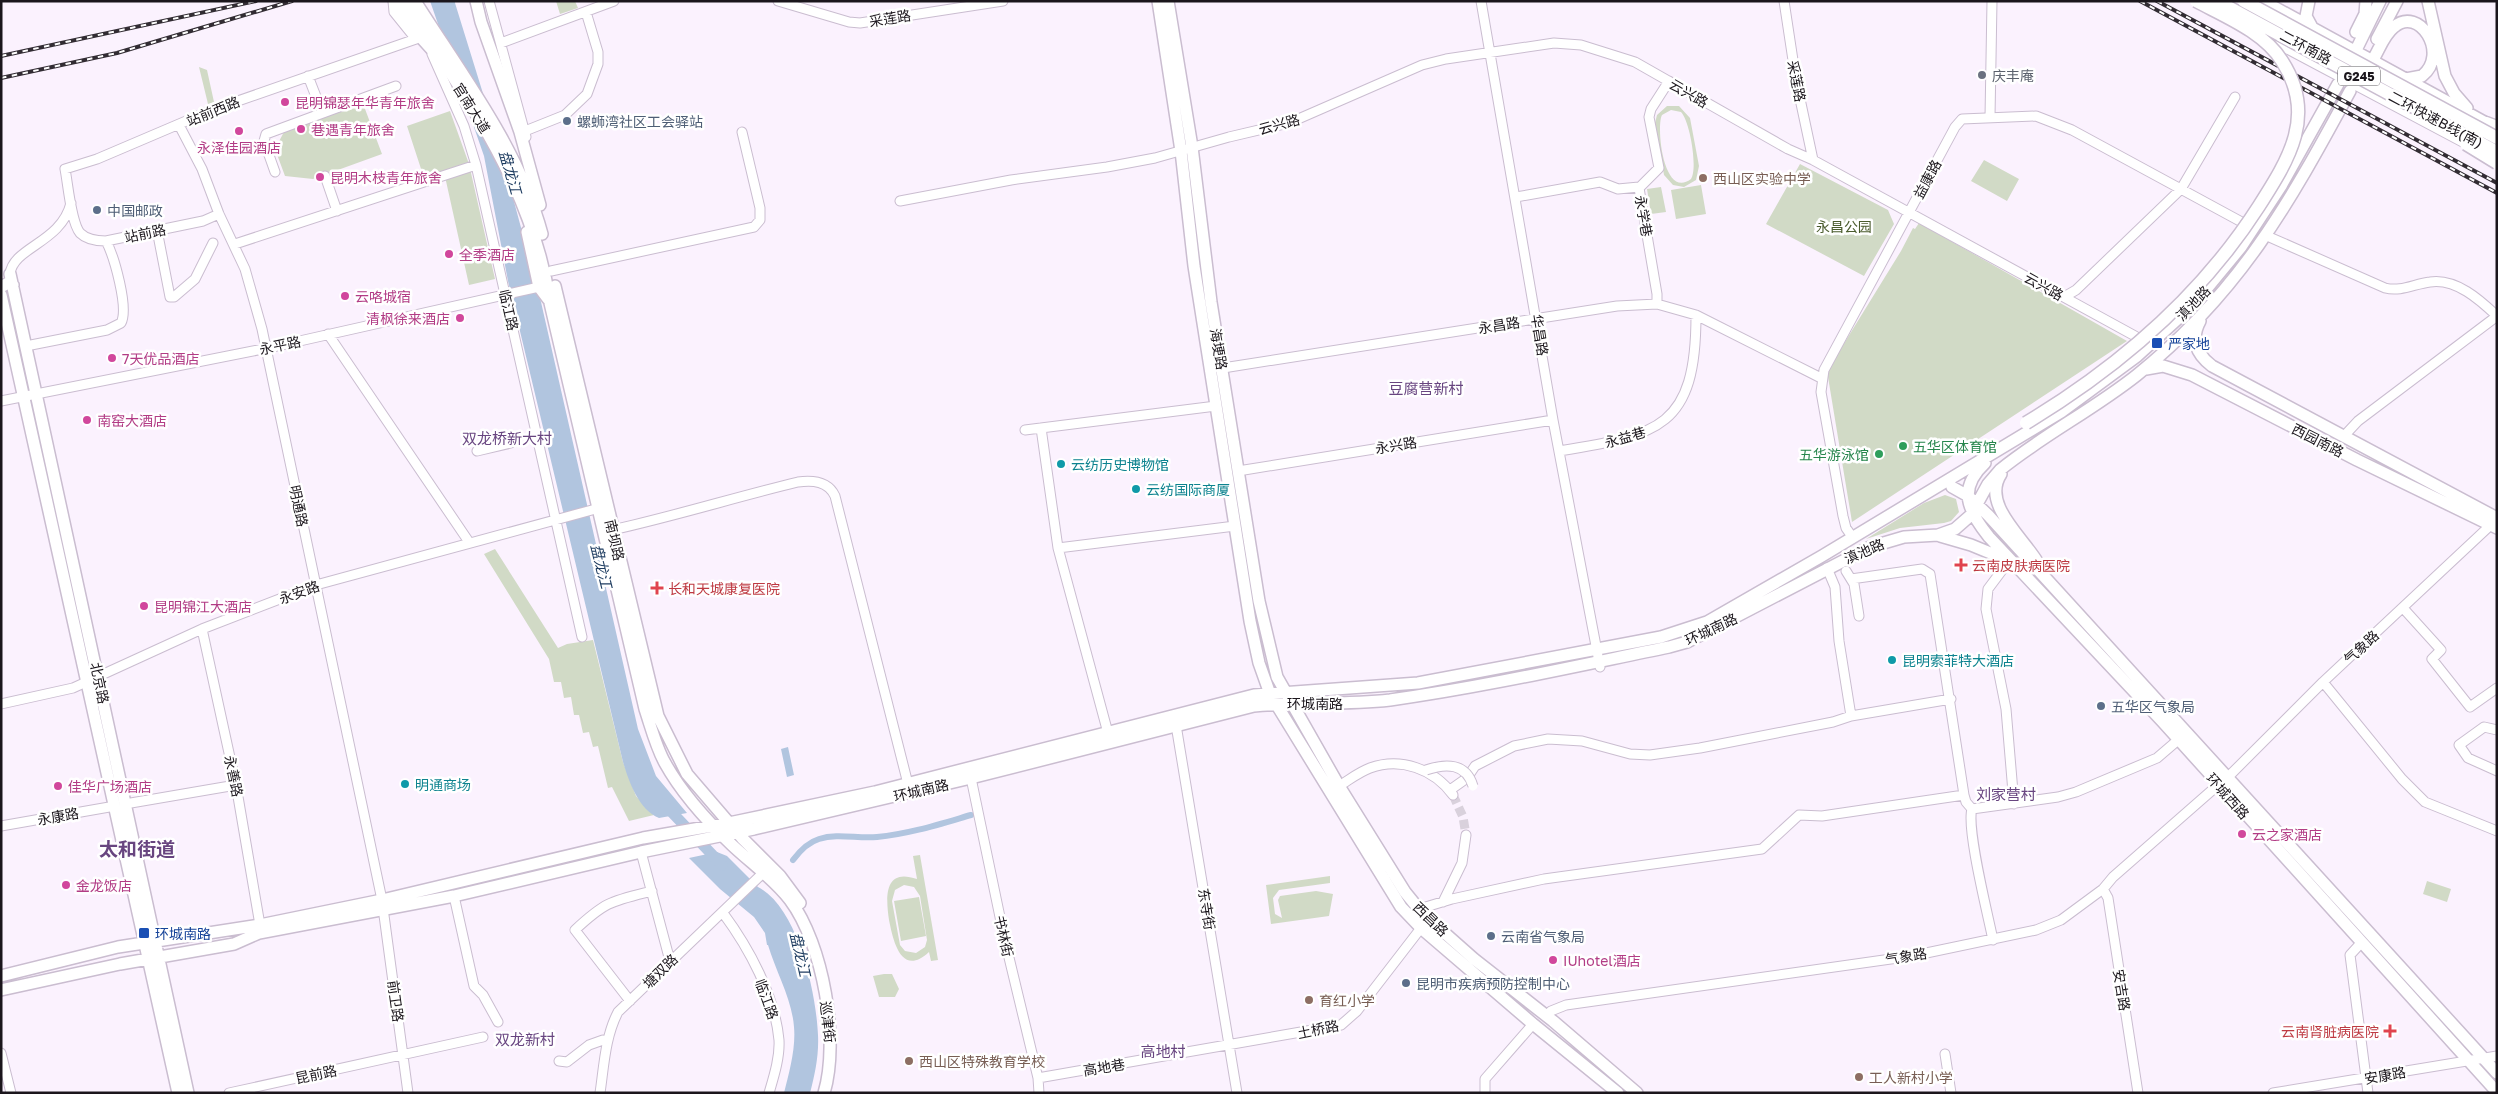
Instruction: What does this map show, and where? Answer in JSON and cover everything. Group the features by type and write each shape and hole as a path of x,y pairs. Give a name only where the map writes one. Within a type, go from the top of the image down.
{"highway":[{"path":"394,1 413,28 441,59"},
{"path":"2026,423 2106,370 2147,337 2188,298 2241,233 2291,151 2298,126 2297,103 2292,82 2282,60 2268,45 2252,33 2197,1"},
{"name":"二环快速B线(南)","path":"2219,1 2497,151"},
{"path":"2244,1 2497,139"},
{"path":"2422,112 2462,141 2497,162"}],"main road":[{"name":"官南大道","path":"404,1 494,144 540,225"},
{"name":"官南大道","path":"415,1 499,134 526,198"},
{"path":"476,1 483,30 530,165 540,205 543,281"},
{"name":"海埂路","path":"1158,1 1204,254 1259,601 1272,661 1288,698"},
{"name":"海埂路","path":"1168,1 1186,149 1194,266 1250,621 1259,663 1274,699"},
{"name":"二环南路","path":"2219,1 2497,151"},
{"name":"二环南路","path":"2240,1 2497,139"},
{"path":"2262,1 2404,79 2495,126"},
{"path":"2309,1 2306,16 2314,30"},
{"path":"2366,1 2365,14 2353,46 2380,1"},
{"path":"2397,1 2372,55 2389,32 2398,24 2410,22 2422,28 2432,43 2432,62 2422,76 2416,79 2404,79"},
{"path":"2428,1 2449,85 2464,106 2495,126 2497,132"},
{"name":"滇池路","path":"1995,453 2092,391 2147,347 2200,297 2254,229 2288,175 2334,83"},
{"name":"滇池路","path":"1827,568 1877,544 1904,537 1944,534 1960,526 1975,509 1990,481 2010,462 2086,413 2138,374 2211,307 2267,236 2300,182 2337,130 2354,92"},
{"path":"526,198 524,222 543,281"},
{"name":"南坝路","path":"540,225 543,281 646,709 661,753 675,780 723,836"},
{"name":"南坝路","path":"543,281 550,303 598,508 612,530 652,700 670,745 686,774 737,833"},
{"name":"北京路","path":"8,282 26,346 30,395 88,682 120,805 151,943 160,958 188,1093"},
{"name":"北京路","path":"1,295 30,395 99,676 120,805"},
{"name":"西园南路","path":"2211,307 2196,329 2194,342 2197,350 2212,366 2248,387 2344,436 2495,523"},
{"name":"西园南路","path":"2138,374 2152,367 2164,366 2181,370 2356,460 2495,523"},
{"path":"2204,381 2203,376 2209,372 2230,383 2248,387"},
{"path":"1979,465 1995,453 2026,423"},
{"path":"1952,487 1968,495 1971,480 1979,465 2026,423"},
{"path":"1995,453 2000,463 2010,462"},
{"path":"2022,454 2000,477 1995,495 2004,516 2028,546 2052,586"},
{"name":"滇池路","path":"1822,556 1931,491 1979,465"},
{"name":"滇池路","path":"1931,491 1942,487 1952,487"},
{"path":"1952,487 1962,494 1967,505 1967,514 1960,526"},
{"name":"环城西路","path":"1968,495 1989,537 2178,740 2497,1092"},
{"name":"环城西路","path":"1975,509 2052,586 2497,1073"},
{"path":"1924,535 1963,542 2013,564"},
{"name":"环城南路","path":"1,976 118,947 383,904 454,896 641,852 737,833 971,778 1254,706 1274,699 1418,683 1661,637 1707,622 1822,556"},
{"name":"环城南路","path":"1288,698 1319,705 1390,700 1599,664 1669,648 1686,642 1760,605 1827,568"},
{"name":"环城南路","path":"1,990 120,964 234,944 259,933 666,834 715,826 908,784 1204,706 1254,695 1274,699"},
{"name":"西昌路","path":"1288,698 1339,786 1405,892 1419,909 1474,959 1546,1016 1637,1093"},
{"name":"西昌路","path":"1274,699 1388,889 1401,907 1421,928 1533,1024 1618,1093"},
{"path":"661,753 668,752 670,745"},
{"name":"巡津街","path":"737,833 792,890 817,939 835,1017 837,1056 831,1093"},
{"name":"巡津街","path":"723,836 782,890 796,908 813,947 826,1005 831,1044 830,1069 824,1093"},
{"name":"北京路","path":"151,943 148,960 178,1093"}],"street":[{"name":"临江路","path":"394,1 394,12 435,59 464,126 476,165 508,293 559,518 582,637"},
{"path":"489,1 496,34 501,43 525,131 530,165"},
{"path":"501,43 614,1"},
{"name":"采莲路","path":"778,1 849,22 860,23 1003,1"},
{"name":"华昌路","path":"1481,1 1553,420 1599,664"},
{"name":"采莲路","path":"1784,1 1796,80 1813,160"},
{"path":"1990,117 1992,1"},
{"path":"2197,1 2497,162"},
{"path":"525,131 565,115 587,94 598,64 598,52 586,12"},
{"name":"站前西路","path":"76,225 65,169 97,159 179,125 308,76 416,39"},
{"name":"云兴路","path":"900,201 1011,180 1107,168 1289,123 1316,113 1388,78 1422,66 1491,52 1554,43 1580,45 1635,62 1788,149 1813,160 1910,212 2135,336 2147,347"},
{"path":"308,76 322,112"},
{"name":"永学巷","path":"1657,304 1640,186 1659,168 1649,117 1651,109 1669,81"},
{"path":"275,172 264,141 266,134 396,86"},
{"path":"2064,297 2076,290 2181,189 2235,97"},
{"name":"益康路","path":"1821,378 1958,122 1968,118 2036,116 2072,130 2254,229"},
{"name":"明通路","path":"179,125 202,169 245,269 266,348 383,904"},
{"name":"永平路","path":"1,401 266,348 508,293 543,281 754,227 760,220 760,208 742,132"},
{"path":"235,244 476,165"},
{"path":"325,176 337,211"},
{"path":"1516,197 1600,182 1618,189 1640,186"},
{"path":"8,282 14,262 58,228 65,219 71,200"},
{"name":"站前路","path":"76,225 82,235 90,239 106,241 203,221 220,214"},
{"path":"156,230 170,297 174,297 195,279 214,243"},
{"path":"2267,236 2385,288 2404,289 2431,282 2452,285 2478,298 2497,316 2358,422 2344,436"},
{"path":"26,346 107,330 121,323 124,312 113,257 106,241"},
{"name":"永昌路","path":"1222,368 1617,306 1657,304 1696,315 1821,378"},
{"name":"永益巷","path":"1559,451 1642,434 1657,426 1670,415 1682,398 1692,375 1696,341 1696,315"},
{"path":"328,334 470,542"},
{"path":"1821,378 1821,392 1843,516 1853,538"},
{"path":"1025,430 1216,406"},
{"name":"永兴路","path":"1238,471 1553,420"},
{"path":"1042,428 1058,548 1108,732"},
{"path":"477,451 511,443"},
{"path":"612,530 798,482 810,480 827,486 835,496 908,784"},
{"name":"永安路","path":"1,704 59,692 88,682 202,629 316,585 598,508"},
{"name":"气象路","path":"2228,777 2323,682 2495,523"},
{"path":"1058,548 1235,526"},
{"path":"2013,564 1988,589 1986,609 2006,709 2014,804"},
{"path":"1827,568 1834,587 1839,641 1851,716"},
{"path":"1860,616 1854,584 1849,575 1928,570 1933,581 1964,795 1966,802 1972,809"},
{"path":"2403,608 2441,650 2432,659 2470,707 2497,688"},
{"name":"永善路","path":"202,629 236,785 260,925"},
{"path":"2323,682 2402,779 2425,802 2497,831"},
{"path":"1426,770 1452,792 1467,778 1475,766 1514,746 1548,739 1582,741 1630,754 1650,754 1700,748 1833,722 1851,716 1950,699"},
{"name":"东寺街","path":"1176,725 1237,1093"},
{"path":"2497,730 2484,727 2459,745 2468,758 2497,771"},
{"path":"1972,809 2014,804 2076,792 2157,758 2178,740"},
{"path":"1339,786 1370,768 1390,764 1426,770 1443,766 1460,768 1471,777 1473,786"},
{"name":"书林街","path":"971,778 1005,941 1038,1078 1039,1093"},
{"name":"永康路","path":"1,826 236,785"},
{"name":"气象路","path":"1546,1016 1551,1011 1566,1005 1912,956 2051,926 2103,889 2113,877 2218,785"},
{"path":"1419,909 1544,879 1762,849 1799,815 1822,816 1964,795"},
{"path":"1972,809 1970,816 1972,835 1993,940"},
{"path":"1443,902 1462,863 1466,836"},
{"path":"641,852 670,962"},
{"name":"塘双路","path":"600,1093 607,1041 611,1024 618,1012 763,873"},
{"name":"安吉路","path":"2103,889 2108,898 2138,1093"},
{"path":"630,1001 576,930 599,908 611,901 652,891"},
{"path":"454,896 474,986 498,1022"},
{"name":"前卫路","path":"383,904 408,1093"},
{"name":"临江路","path":"723,913 756,969 776,1022 778,1054 769,1093"},
{"name":"土桥路","path":"1230,1046 1342,1025 1348,1022 1421,928"},
{"path":"2361,942 2350,955 2368,1093"},
{"path":"1485,1093 1485,1079 1533,1024"},
{"name":"昆前路","path":"229,1093 484,1037"},
{"path":"559,1061 561,1063 567,1062 589,1045 603,1040 607,1041"},
{"name":"高地巷","path":"1038,1078 1230,1046"},
{"path":"1,1053 11,1093"},
{"path":"1945,1054 1951,1093"},
{"name":"安康路","path":"2273,1093 2497,1056"}],"green space":[{"path":"556,1 575,1 578,8 560,14"},
{"path":"199,67 207,70 214,102 208,104"},
{"path":"362,101 382,154 313,179 285,176 275,149 285,130"},
{"path":"1667,106 1679,106 1690,118 1699,166 1696,180 1684,187 1673,185 1664,175 1655,123 1657,115","holes":["1671,110 1681,112 1690,135 1694,166 1691,179 1681,183 1674,179 1668,171 1661,146 1660,133 1662,115"]},
{"path":"450,111 469,164 495,279 469,285 444,172 424,178 407,126"},
{"path":"1984,160 2019,179 2007,201 1971,181"},
{"name":"永昌公园","path":"1800,164 1888,210 1894,224 1864,276 1766,224"},
{"path":"1701,185 1706,214 1676,219 1671,190"},
{"path":"1661,187 1666,212 1651,214 1647,189"},
{"name":"五华区体育馆","path":"1919,223 2127,341 1852,522 1827,371 1901,251 1913,228 1915,229"},
{"path":"1945,495 1956,499 1959,512 1951,521 1900,528 1866,539 1924,503"},
{"path":"495,549 558,648 567,644 593,640 623,762 636,796 654,815 629,821 612,787 608,788 598,746 593,747 589,732 583,733 579,715 574,715 571,697 564,698 561,682 554,682 549,659 484,554"},
{"path":"920,855 938,960 931,961 929,952 919,959 911,961 905,959 896,946 893,937 887,903 889,887 892,881 898,877 906,876 917,879 913,856","holes":["904,885 914,887 920,896 927,940 925,947 916,953 905,951 900,945 892,901 895,890"]},
{"path":"1330,876 1330,883 1279,890 1273,898 1275,914 1282,918 1278,900 1280,896 1316,891 1333,894 1329,916 1271,924 1266,885"},
{"path":"2427,881 2451,889 2447,902 2423,894"},
{"path":"919,897 926,936 901,941 894,901"},
{"path":"892,974 899,989 895,997 879,997 873,976"}],"water":[{"path":"430,1 455,1 498,142 541,302 638,729 656,776 687,813 659,818 652,814 640,802 625,770 508,281 484,156"},
{"path":"788,747 794,775 787,777 781,749"},
{"path":"717,852 727,856 758,887 772,898 784,913 794,932 809,975 818,1035 814,1079 810,1093 784,1093 793,1052 793,1017 767,945 765,933 754,917 720,889 689,858"}],"waterway":[{"name":"盘龙江","path":"664,804 722,865"},
{"path":"793,860 812,842 826,837 889,836 971,815"}],"tunnel":[{"path":"1453,795 1463,817 1466,835"}],"railway":[{"path":"1,56 256,1"},
{"path":"1,78 117,53 292,1"},
{"path":"2140,1 2497,193"},
{"path":"2157,1 2497,183"}],"place":[{"name":"庆丰庵","path":"1982,75"},
{"name":"昆明锦瑟年华青年旅舍","path":"285,102"},
{"name":"螺蛳湾社区工会驿站","path":"567,121"},
{"name":"巷遇青年旅舍","path":"301,129"},
{"name":"永泽佳园酒店","path":"239,131"},
{"name":"昆明木枝青年旅舍","path":"320,177"},
{"name":"西山区实验中学","path":"1703,178"},
{"name":"中国邮政","path":"97,210"},
{"name":"全季酒店","path":"449,254"},
{"name":"云咯城宿","path":"345,296"},
{"name":"清枫徐来酒店","path":"460,318"},
{"name":"严家地","path":"2157,343"},
{"name":"7天优品酒店","path":"112,358"},
{"name":"南窑大酒店","path":"87,420"},
{"name":"五华区体育馆","path":"1903,446"},
{"name":"五华游泳馆","path":"1879,454"},
{"name":"云纺历史博物馆","path":"1061,464"},
{"name":"云纺国际商厦","path":"1136,489"},
{"name":"云南皮肤病医院","path":"1961,565"},
{"name":"长和天城康复医院","path":"657,588"},
{"name":"昆明锦江大酒店","path":"144,606"},
{"name":"昆明索菲特大酒店","path":"1892,660"},
{"name":"五华区气象局","path":"2101,706"},
{"name":"明通商场","path":"405,784"},
{"name":"佳华广场酒店","path":"58,786"},
{"name":"云之家酒店","path":"2242,834"},
{"name":"金龙饭店","path":"66,885"},
{"name":"环城南路","path":"144,933"},
{"name":"云南省气象局","path":"1491,936"},
{"name":"IUhotel酒店","path":"1553,960"},
{"name":"昆明市疾病预防控制中心","path":"1406,983"},
{"name":"育红小学","path":"1309,1000"},
{"name":"云南肾脏病医院","path":"2390,1031"},
{"name":"西山区特殊教育学校","path":"909,1061"},
{"name":"工人新村小学","path":"1859,1077"}],"district":[{"name":"豆腐营新村","path":"1426,388"},
{"name":"双龙桥新大村","path":"507,438"},
{"name":"刘家营村","path":"2006,794"},
{"name":"太和街道","path":"137,848"},
{"name":"双龙新村","path":"525,1039"},
{"name":"高地村","path":"1163,1051"}]}
